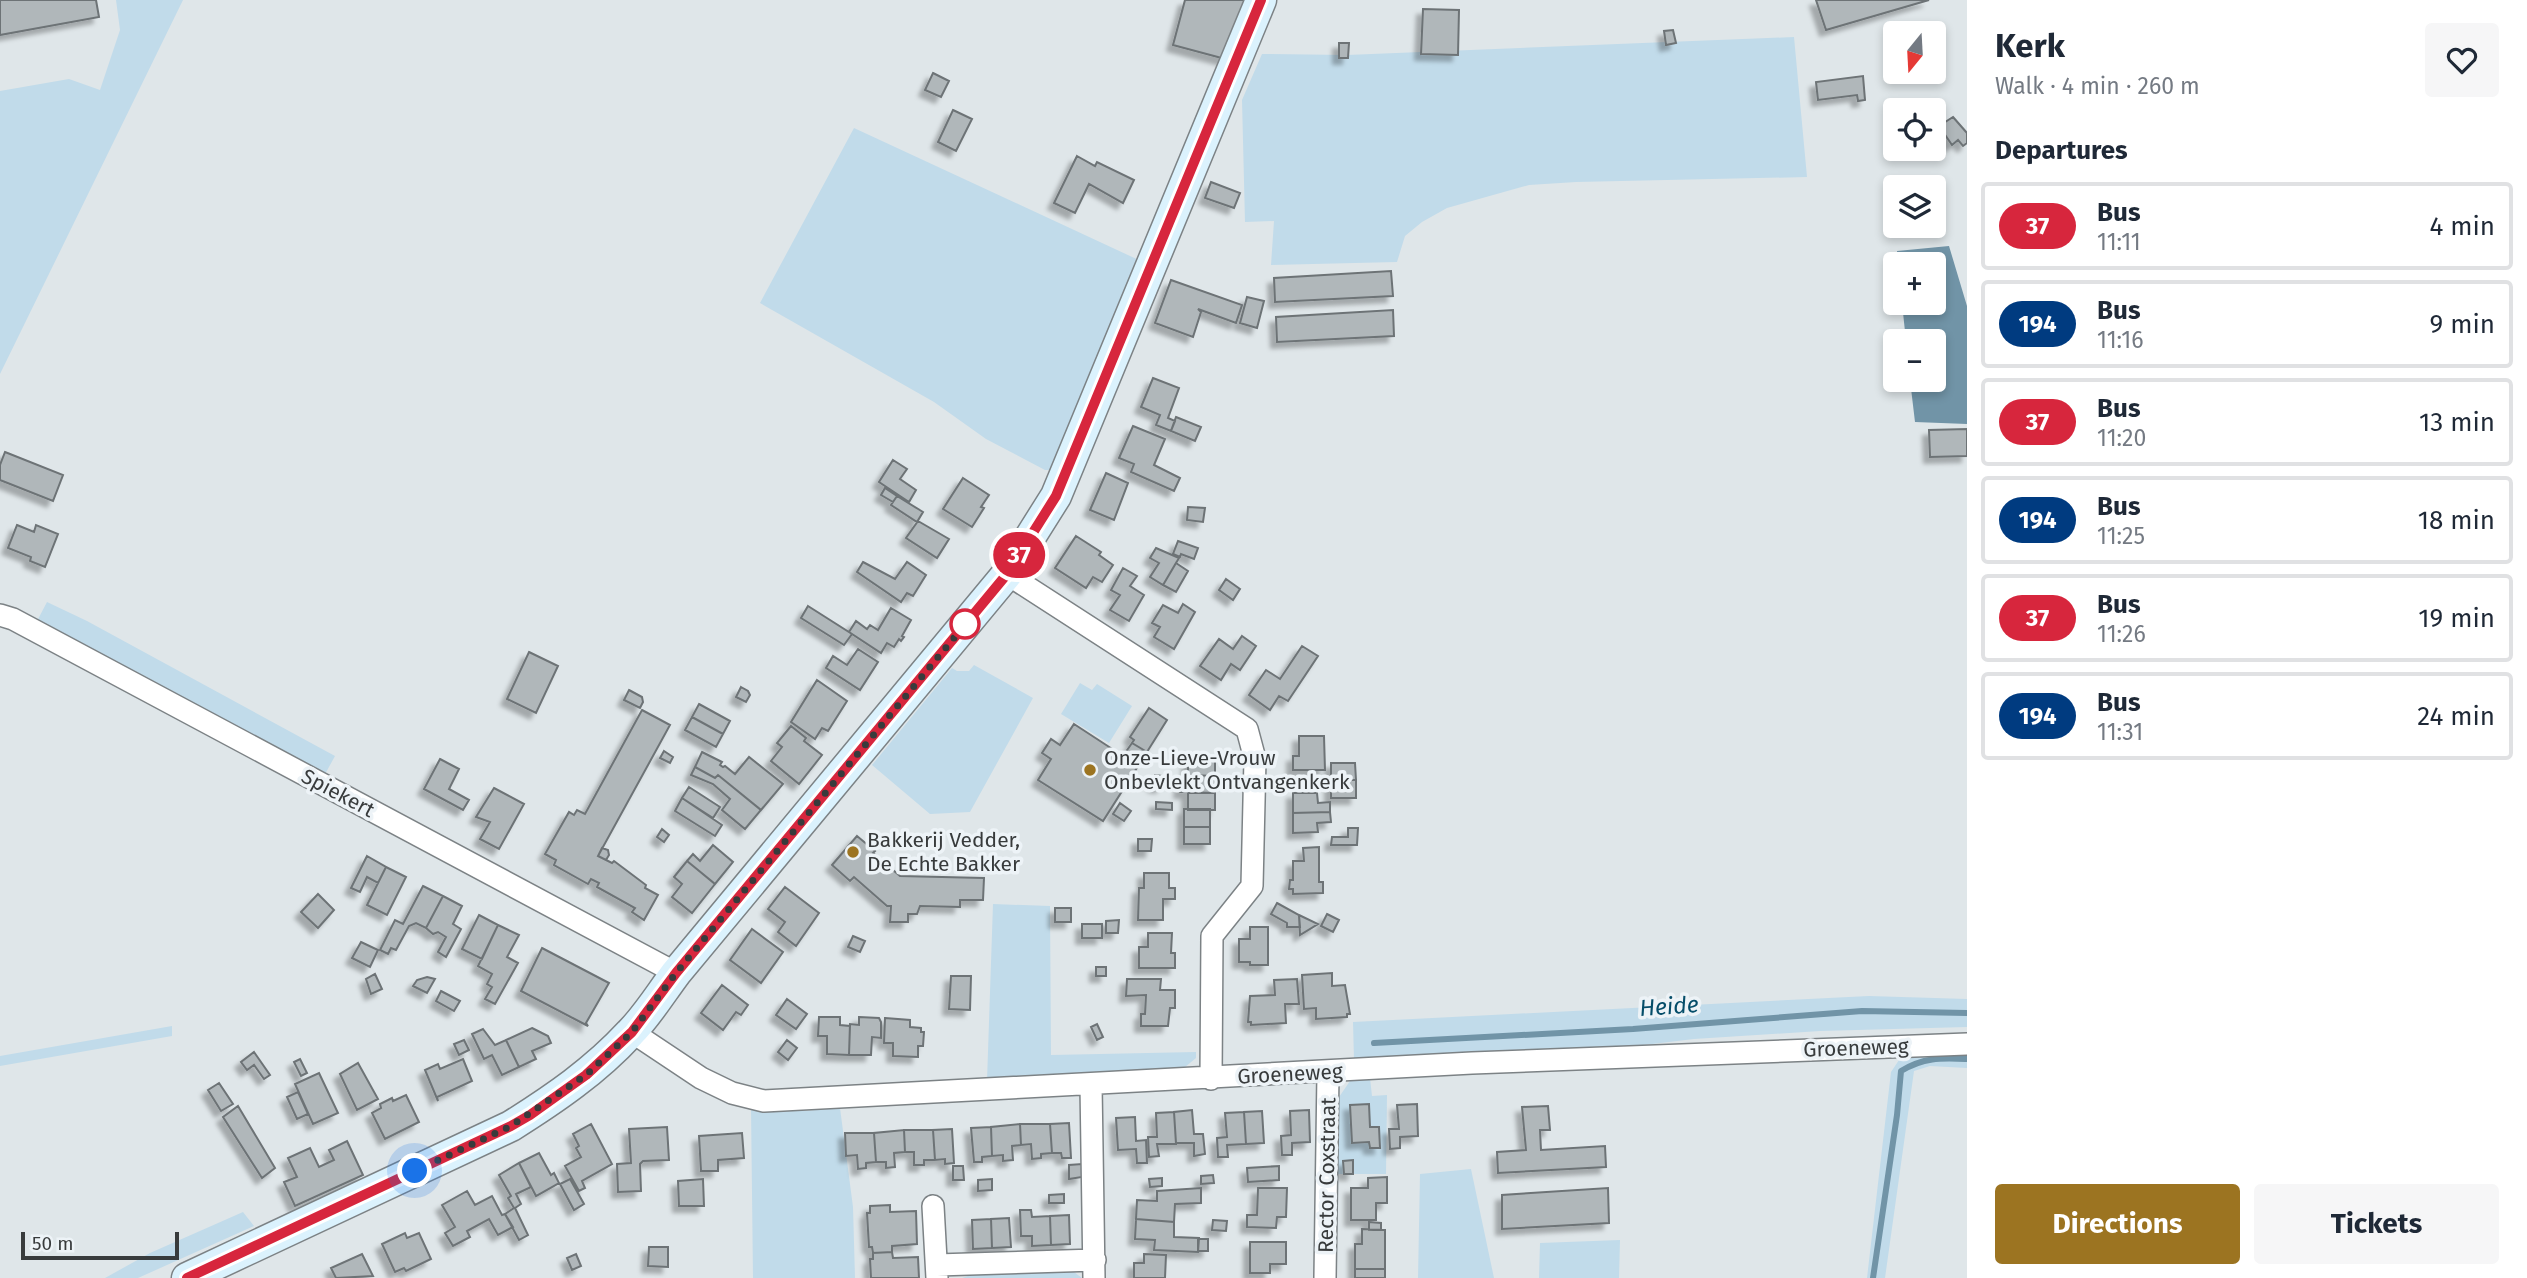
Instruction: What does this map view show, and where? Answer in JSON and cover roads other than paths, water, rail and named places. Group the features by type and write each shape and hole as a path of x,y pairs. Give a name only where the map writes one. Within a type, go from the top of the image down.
{"street":[{"path":"196,1276 511,1126 586,1075 632,1032 676,973 1007,574 1056,496 1261,0"},
{"path":"1007,574 1247,729 1255,760 1252,886 1212,936 1211,1079"},
{"name":"Spiekert","path":"0,615 13,619 676,973"},
{"name":"Groeneweg","path":"632,1032 701,1078 732,1093 764,1101 1328,1073 1472,1063 1967,1044"},
{"name":"Rector Coxstraat","path":"1325,1278 1328,1073"},
{"path":"933,1206 937,1271 1094,1269 1091,1084"}],"waterway":[{"name":"Heide","path":"1374,1043 1633,1029 1862,1011 1967,1013"},
{"path":"1873,1278 1901,1071 1933,1059 1967,1059"}],"place":[{"name":"Onze-Lieve-Vrouw Onbevlekt Ontvangenkerk","path":"1090,770"},
{"name":"Bakkerij Vedder, De Echte Bakker","path":"853,852"}]}
